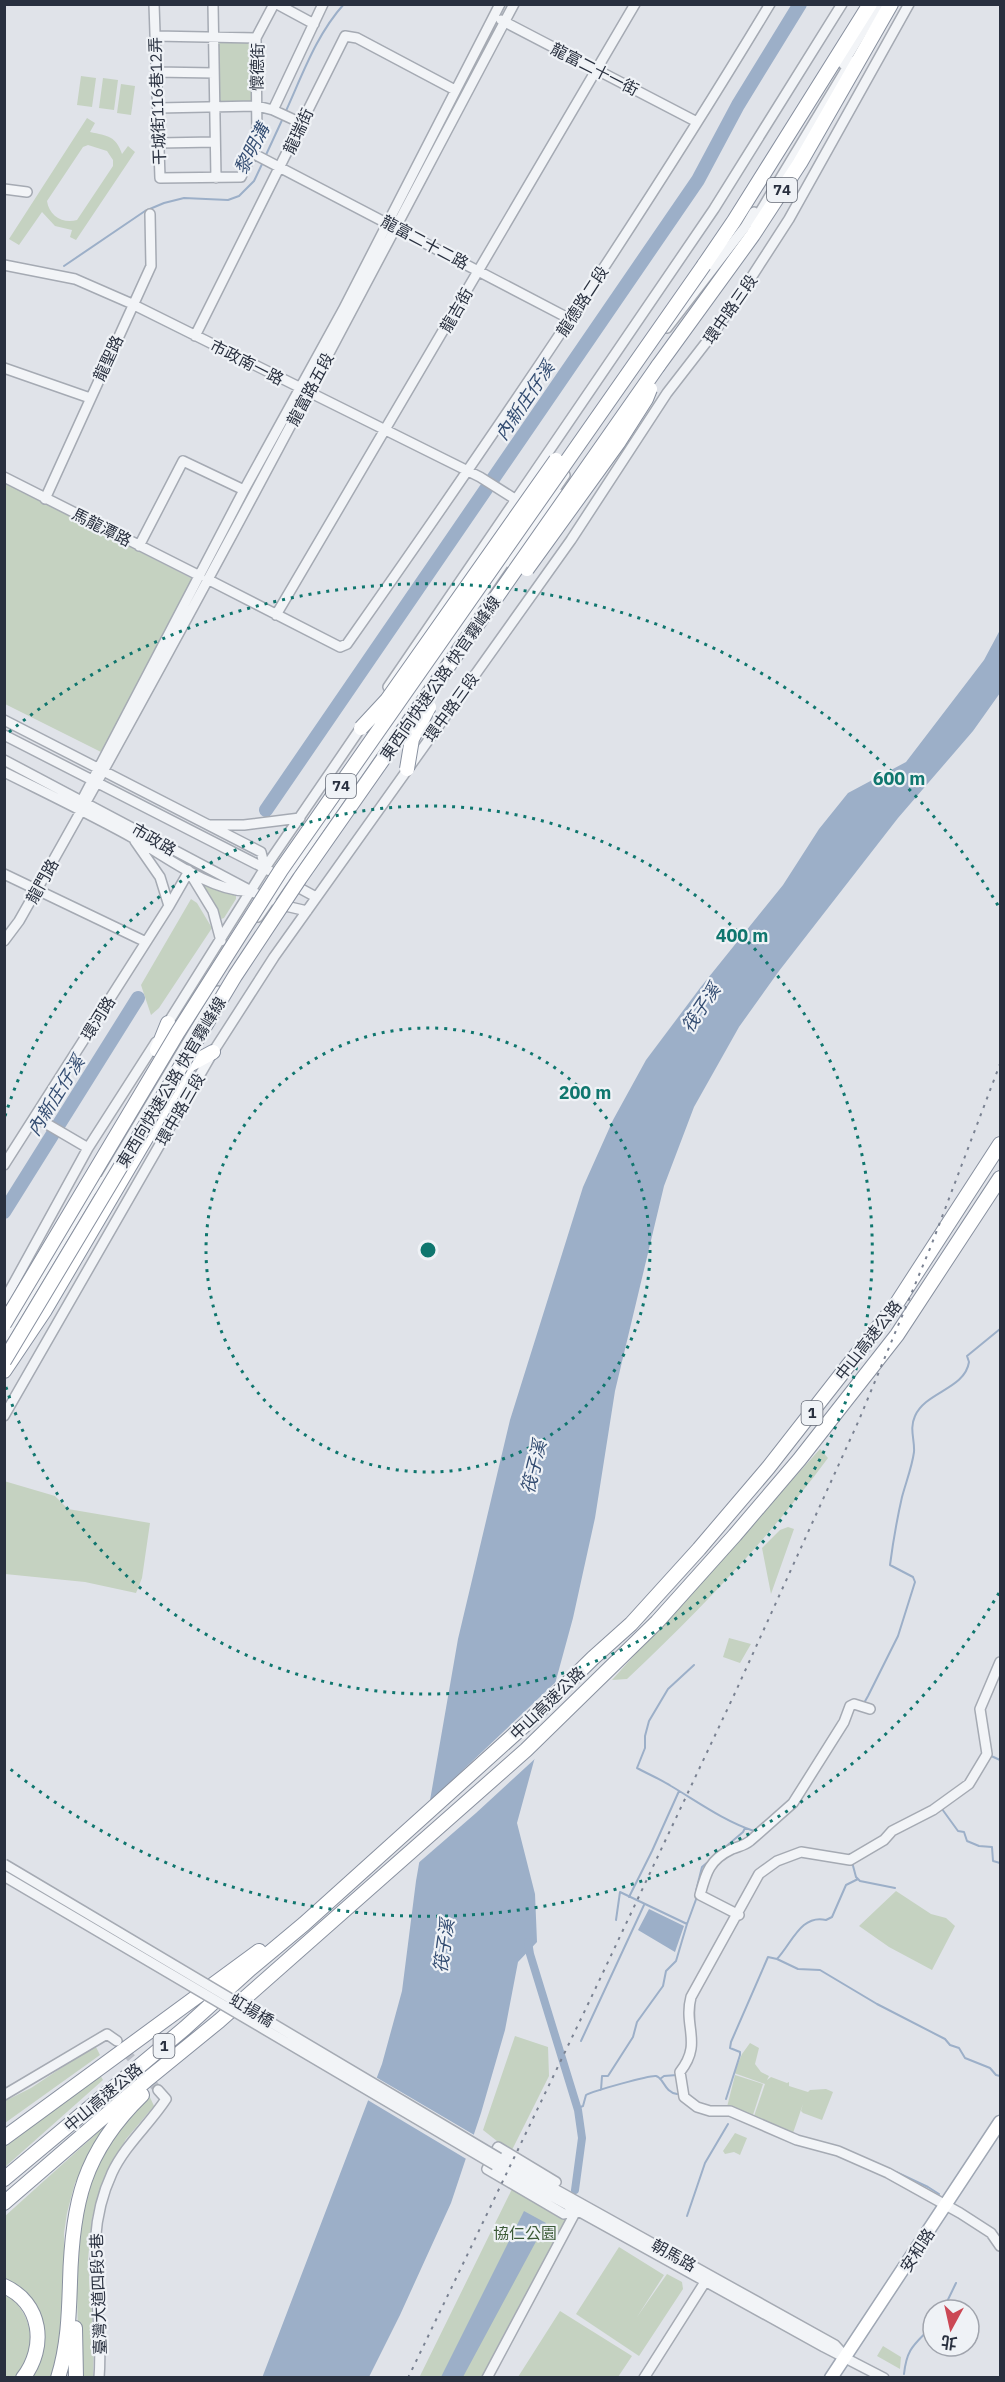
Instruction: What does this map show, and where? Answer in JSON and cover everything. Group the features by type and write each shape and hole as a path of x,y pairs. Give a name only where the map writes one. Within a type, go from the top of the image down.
{"highway":[{"name":"東西向快速公路 快官霧峰線","path":"4,1324 178,1032 281,870 734,221 870,4"},
{"name":"東西向快速公路 快官霧峰線","path":"4,1361 235,976 307,868 658,366 753,235 800,163 891,4"},
{"path":"361,728 387,700 608,388 704,265"},
{"path":"407,769 412,738 432,702 618,443 646,399 658,366"},
{"path":"4,1308 157,1050 168,1023"},
{"path":"4,1371 45,1310 189,1065 213,1052"},
{"name":"中山高速公路","path":"4,2180 186,2028 249,1969 321,1909 527,1723 631,1624 768,1468 897,1303 1000,1144"},
{"name":"中山高速公路","path":"4,2203 219,2021 399,1863 526,1750 609,1670 735,1535 799,1460 897,1335 1000,1178"},
{"path":"4,2138 233,1968 321,1909"},
{"path":"58,2378 67,2344 71,2242 78,2199 86,2174 96,2152 126,2110 219,2021"},
{"path":"4,2128 48,2106"},
{"path":"71,2242 76,2378"},
{"path":"4,2286 24,2299 36,2324 38,2348 23,2378"}],"main road":[{"name":"安和路","path":"831,2378 1000,2122"}],"street":[{"name":"干城街116巷12弄","path":"154,4 160,178 216,178"},
{"path":"213,4 216,178"},
{"path":"276,4 314,24"},
{"name":"懷德街","path":"216,178 241,177 257,141 256,38 276,4"},
{"path":"275,111 322,4"},
{"name":"龍富路五段","path":"393,225 455,90 500,4"},
{"name":"龍富路五段","path":"101,770 514,4"},
{"name":"龍吉街","path":"276,615 635,4"},
{"name":"龍德路二段","path":"340,647 347,644 469,471 697,122 770,4"},
{"path":"4,1301 88,1148 221,941 265,868 361,728 511,496 714,209 842,4"},
{"name":"環中路三段","path":"4,1350 190,1036 287,880 541,516 662,335 745,227 879,4"},
{"name":"環中路三段","path":"541,516 750,229 885,4"},
{"name":"環中路三段","path":"4,1416 68,1309 213,1052 274,957 571,540 667,393 716,331 789,219 909,4"},
{"name":"龍富二十一街","path":"494,16 697,122"},
{"path":"155,36 256,38"},
{"name":"龍瑞街","path":"195,336 299,122 345,36 357,38 455,90"},
{"path":"156,72 214,73"},
{"path":"158,108 257,106 299,122"},
{"path":"159,143 215,142"},
{"name":"龍富二十二路","path":"257,156 570,319"},
{"path":"4,189 27,192"},
{"name":"龍聖路","path":"45,499 151,266 150,214"},
{"name":"市政南一路","path":"4,265 75,279 133,305 469,471 541,516 571,540"},
{"path":"4,368 90,398"},
{"name":"龍富路五段","path":"204,578 244,490 304,390"},
{"path":"139,546 183,461 244,490"},
{"name":"馬龍潭路","path":"4,477 340,647"},
{"name":"市政路","path":"4,720 261,852 265,868"},
{"name":"市政路","path":"4,735 265,868 316,897"},
{"name":"市政路","path":"4,760 85,801 273,903 307,911"},
{"name":"龍門路","path":"4,941 37,890 101,770"},
{"name":"市政路","path":"4,772 79,814 134,839 189,871 233,890 251,891"},
{"path":"209,825 244,825 300,818"},
{"path":"134,839 160,877 169,906"},
{"path":"174,851 213,911 221,941"},
{"name":"環河路","path":"4,1165 39,1119 189,871"},
{"path":"4,874 146,942"},
{"name":"環中路三段","path":"4,1337 224,969 273,903"},
{"path":"39,1119 88,1148"},
{"path":"29,1256 46,1267"},
{"path":"1000,1662 980,1709 987,1754 969,1784 933,1810 902,1826 877,1845 850,1860 801,1852 777,1861 759,1874 738,1915 711,1957 691,1997 688,2017 692,2039 691,2056 680,2072 686,2100 697,2107 710,2111 730,2111 796,2140 838,2151 888,2173 992,2233 1000,2246"},
{"path":"738,1915 700,1895 708,1868 731,1850 750,1841 793,1803 844,1722 850,1706 854,1704 870,1709"},
{"name":"虹揚橋","path":"4,1864 497,2161"},
{"name":"虹揚橋","path":"4,1876 497,2161"},
{"path":"4,2095 107,2034 117,2041"},
{"name":"臺灣大道四段5巷","path":"99,2378 94,2256 96,2224 112,2173 129,2145 166,2099 158,2091"},
{"path":"566,2195 568,2190 498,2147 487,2169 564,2214 576,2211"},
{"name":"朝馬路","path":"497,2161 566,2195 835,2345 845,2356"},
{"name":"朝馬路","path":"497,2161 576,2211 824,2348 845,2356 884,2378"},
{"path":"487,2378 576,2211"},
{"path":"649,2376 705,2282"}],"green space":[{"path":"217,42 252,42 252,104 217,105"},
{"path":"81,76 96,78 92,107 77,105"},
{"path":"103,78 118,80 114,110 99,108"},
{"path":"121,84 135,86 131,115 117,113"},
{"path":"87,118 95,123 90,132 114,140 122,154 128,146 135,152 76,240 70,237 72,230 55,226 42,212 19,245 9,239","holes":["88,145 107,151 113,160 113,166 77,220 62,220 54,215 47,201 83,147"]},
{"path":"4,482 195,580 101,752 5,704"},
{"path":"197,880 236,896 224,918 221,919 209,893"},
{"path":"191,899 197,903 212,928 159,1008 151,1015 141,985"},
{"path":"820,1449 828,1458 782,1517 732,1573 627,1679 612,1680"},
{"path":"4,1481 55,1496 68,1509 150,1523 142,1578 136,1593 85,1582 5,1574"},
{"path":"788,1527 794,1529 771,1594 762,1548 780,1530"},
{"path":"729,1638 751,1644 740,1663 723,1657"},
{"path":"896,1891 931,1914 946,1918 955,1926 932,1970 889,1947 859,1926"},
{"path":"515,2036 548,2047 549,2076 511,2152 483,2130"},
{"path":"750,2043 759,2048 755,2064 761,2072 769,2076 767,2080 771,2077 789,2082 789,2086 808,2092 826,2089 833,2092 822,2120 803,2113 801,2111 803,2104 792,2136 753,2119 765,2084 734,2073 742,2054"},
{"path":"96,2047 100,2055 5,2123 5,2101 31,2088"},
{"path":"99,2073 103,2080 5,2167 5,2140"},
{"path":"735,2075 763,2084 752,2118 727,2107"},
{"path":"148,2093 154,2106 126,2139 108,2172 92,2218 88,2259 94,2342 93,2377 79,2378 76,2252 78,2222 95,2163"},
{"path":"106,2125 109,2126 75,2183 67,2213 64,2233 64,2301 55,2377 30,2377 44,2339 5,2281 4,2217"},
{"path":"735,2133 747,2138 740,2155 734,2152 725,2154 723,2151"},
{"name":"協仁公園","path":"512,2189 567,2221 486,2377 419,2378"},
{"path":"619,2247 664,2275 637,2317 667,2274 682,2282 683,2289 639,2356 576,2314"},
{"path":"4,2293 22,2310 30,2332 28,2356 16,2377 5,2377"},
{"path":"560,2311 632,2356 618,2377 518,2377"},
{"path":"883,2346 901,2357 900,2369 877,2356"}],"water":[{"name":"筏子溪","path":"1000,630 1000,693 973,731 898,818 779,971 739,1027 694,1107 664,1186 615,1391 595,1518 573,1618 517,1823 535,1894 537,1942 518,1962 505,2030 481,2113 451,2203 369,2377 262,2378 382,2064 402,1991 416,1881 458,1639 510,1420 583,1187 613,1120 646,1060 700,988 783,885 819,829 848,793 906,762 984,660"},
{"path":"649,1909 684,1926 675,1952 638,1930"},
{"path":"524,2211 546,2223 463,2377 441,2377"}],"pier":[{"path":"560,1678 538,1756 416,1865 426,1805"},
{"path":"374,2076 476,2136 468,2160 366,2099"}],"waterway":[{"name":"黎明溝","path":"285,113 325,29 344,4"},
{"name":"內新庄仔溪","path":"266,810 698,180 738,105 800,4"},
{"name":"黎明溝","path":"265,157 283,118"},
{"name":"黎明溝","path":"64,266 145,211 164,203 184,198 228,200 239,196 254,181 263,162"},
{"name":"內新庄仔溪","path":"4,1212 138,998"},
{"path":"861,1703 864,1703 868,1696 898,1636 915,1582 913,1577 890,1565 900,1505 913,1458 912,1425 915,1416 927,1401 960,1378 969,1362 967,1356 1000,1329"},
{"path":"694,1665 668,1689 649,1721 645,1748 637,1768 667,1783 722,1817 754,1831"},
{"path":"989,1755 1000,1760"},
{"path":"629,1897 679,1791"},
{"path":"942,1809 958,1831 964,1832 967,1841 979,1846 992,1847 993,1861 1000,1863"},
{"path":"687,1924 698,1894 696,1891 702,1867 745,1828"},
{"path":"852,1862 856,1877 860,1881 895,1888"},
{"path":"726,2099 740,2055 740,2052 730,2048 731,2042 768,1957 777,1959 803,1925 817,1919 826,1920 832,1917 846,1885 858,1879"},
{"path":"601,2090 602,2076 608,2076 633,2037 637,2022 663,1986 666,1971 676,1961 687,1924 620,1892 616,1920"},
{"path":"581,2041 644,1905"},
{"path":"528,1942 578,2110 582,2138 575,2190"},
{"path":"777,1959 798,1969 820,1970 877,2004 945,2039 950,2045 959,2048 965,2058 990,2068 1000,2076"},
{"path":"660,2079 664,2076 677,2075"},
{"path":"578,2108 583,2106 586,2095 652,2076 659,2077 669,2091 677,2094"},
{"path":"687,2216 705,2163 728,2124"},
{"path":"896,2172 939,2194"},
{"path":"949,2298 956,2283"},
{"path":"904,2374 907,2357 921,2337"}],"tunnel":[{"path":"117,2041 158,2090"}],"railway":[{"path":"408,2378 735,1693 859,1420 931,1246 1000,1064"}]}
